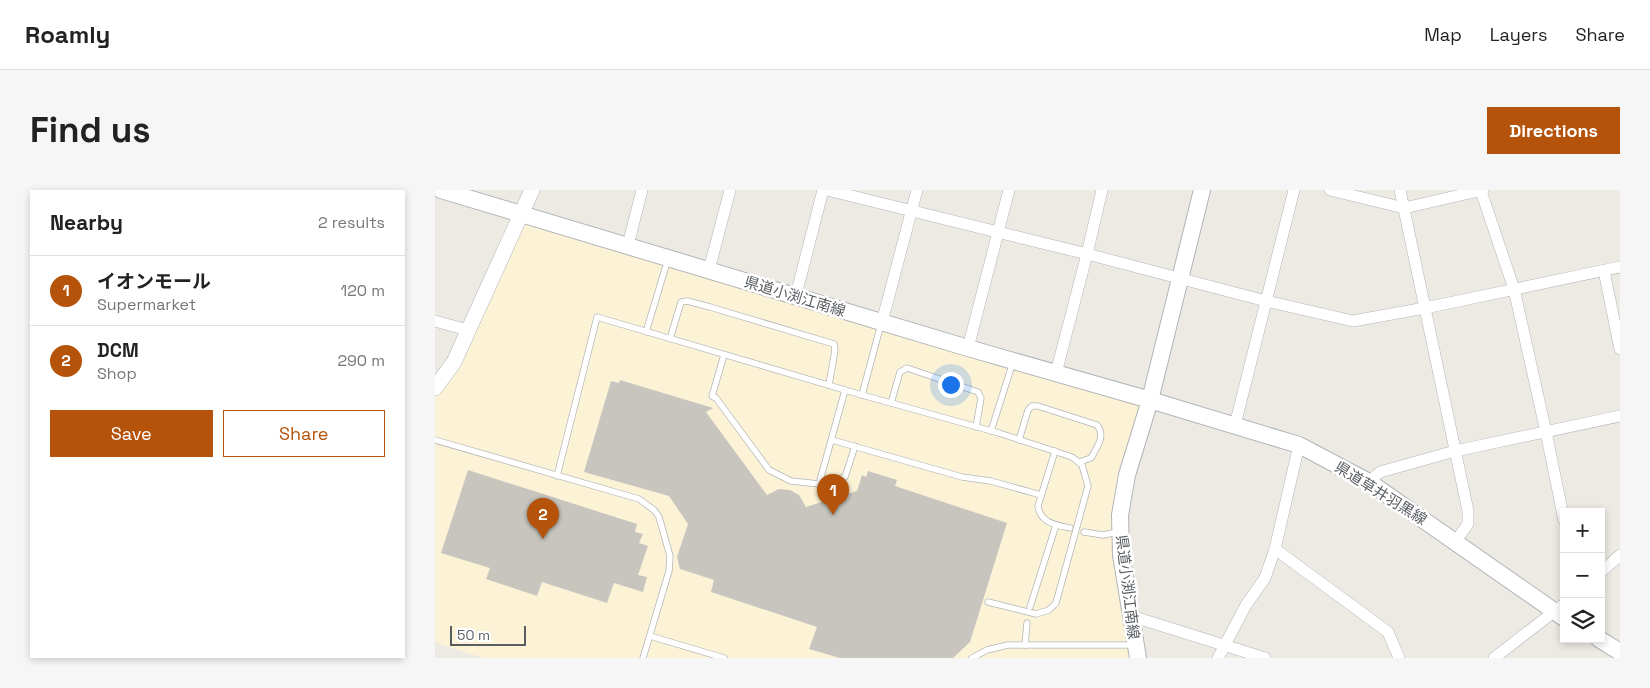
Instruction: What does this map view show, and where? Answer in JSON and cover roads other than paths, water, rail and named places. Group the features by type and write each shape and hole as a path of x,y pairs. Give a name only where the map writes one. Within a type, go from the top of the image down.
{"main road":[{"name":"県道小渕江南線","path":"1137,652 1121,555 1120,515 1127,475 1150,400 1202,190"},
{"name":"県道小渕江南線","path":"449,191 968,348 1150,400"},
{"name":"県道草井羽黒線","path":"1150,400 1299,444 1369,482 1455,542 1560,611"},
{"path":"1605,643 1620,652"}],"street":[{"path":"435,388 454,362 532,190"},
{"path":"628,245 642,190"},
{"path":"709,270 730,190"},
{"path":"796,295 823,190"},
{"path":"827,190 1087,254 1266,301 1353,321 1425,308 1620,267"},
{"path":"882,322 917,190"},
{"path":"968,348 1009,190"},
{"path":"1056,373 1102,190"},
{"path":"1235,425 1294,190"},
{"path":"1330,190 1404,208 1482,191 1514,289 1562,508"},
{"path":"1400,190 1468,511 1468,524 1455,542"},
{"path":"1604,271 1620,349"},
{"path":"435,320 468,330"},
{"path":"1369,482 1380,472 1455,451 1620,416"},
{"path":"1218,658 1246,605 1265,578 1275,549 1299,444"},
{"path":"1275,549 1388,632 1399,658"},
{"path":"1605,568 1620,554"},
{"path":"1494,658 1560,611"},
{"path":"1131,616 1265,658"}],"lane":[{"path":"646,332 669,257"},
{"path":"670,338 681,302 687,301 710,307 834,344 835,350 829,385"},
{"path":"557,476 597,317 991,431 1072,457 1082,465 1088,486 1056,603 1049,610 1036,614 988,602"},
{"path":"862,395 882,322"},
{"path":"724,355 712,396 716,398 769,470 791,481 819,484 845,477 855,446"},
{"path":"991,431 1013,361"},
{"path":"891,403 900,372 907,368 978,392 981,398 976,427"},
{"path":"819,484 845,390"},
{"path":"1019,440 1028,410 1032,406 1097,424 1101,430 1101,438 1091,458 1079,462"},
{"path":"435,440 639,498 654,510 659,517 670,556 669,571 643,658"},
{"path":"832,440 962,477 991,481 1041,495"},
{"path":"1055,451 1038,506 1039,513 1044,520 1070,528"},
{"path":"1031,607 1056,525"},
{"path":"1084,532 1103,536 1121,532"},
{"path":"1025,645 1027,623"},
{"path":"650,636 724,658"},
{"path":"972,658 987,650 1008,645 1137,652"}],"place":[{"name":"イオンモール","path":"833,515"},
{"name":"DCM","path":"543,539"}]}
